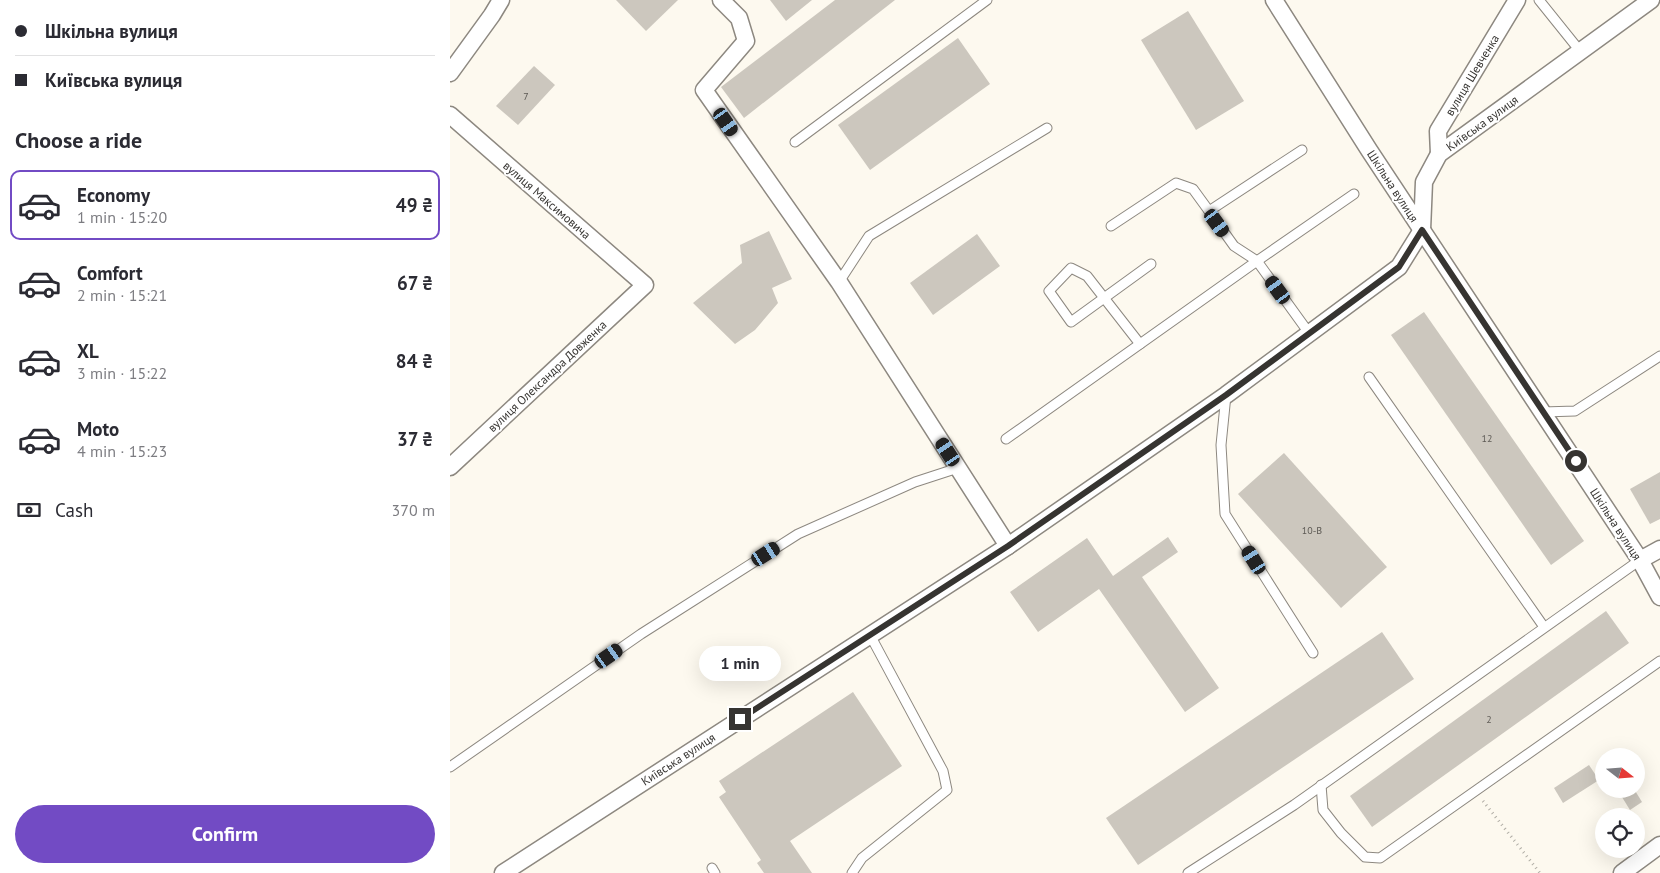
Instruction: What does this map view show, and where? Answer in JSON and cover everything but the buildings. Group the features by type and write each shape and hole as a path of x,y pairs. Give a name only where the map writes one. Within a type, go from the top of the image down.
{"street":[{"path":"450,73 501,0"},
{"path":"721,0 739,18 746,41 704,90 840,282 1008,546"},
{"name":"Шкільна вулиця","path":"1274,0 1422,230 1640,560 1660,597"},
{"name":"вулиця Шевченка","path":"1438,154 1438,131 1517,0"},
{"name":"Київська вулиця","path":"510,871 1008,546 1226,395 1399,267 1422,230 1424,182 1438,154 1651,0"},
{"name":"вулиця Максимовича","path":"450,115 645,285"},
{"name":"вулиця Олександра Довженка","path":"450,467 645,285"},
{"path":"1640,560 1660,549"},
{"path":"1622,873 1660,845"}],"lane":[{"path":"796,142 987,0"},
{"path":"1539,0 1580,51"},
{"path":"840,282 869,236 1047,128"},
{"path":"1209,211 1302,150"},
{"path":"1111,226 1176,183 1193,189 1234,246 1257,261 1309,333"},
{"path":"1006,439 1354,194"},
{"path":"1140,344 1105,298 1088,276 1071,268 1049,290 1071,322 1105,298 1151,264"},
{"path":"1543,412 1575,411 1660,356"},
{"path":"1369,377 1544,627"},
{"path":"1226,395 1221,445 1225,514 1312,653"},
{"path":"450,767 641,634 798,534 915,482 958,468"},
{"path":"1188,873 1321,785 1640,560"},
{"path":"852,873 862,858 947,790 942,771 870,635"},
{"path":"1321,785 1323,810 1341,833 1365,857 1380,858 1660,661"}],"path":[{"path":"1475,791 1540,873"}],"route":[{"path":"740,719 1008,546 1226,395 1399,267 1422,230 1576,461"}]}
